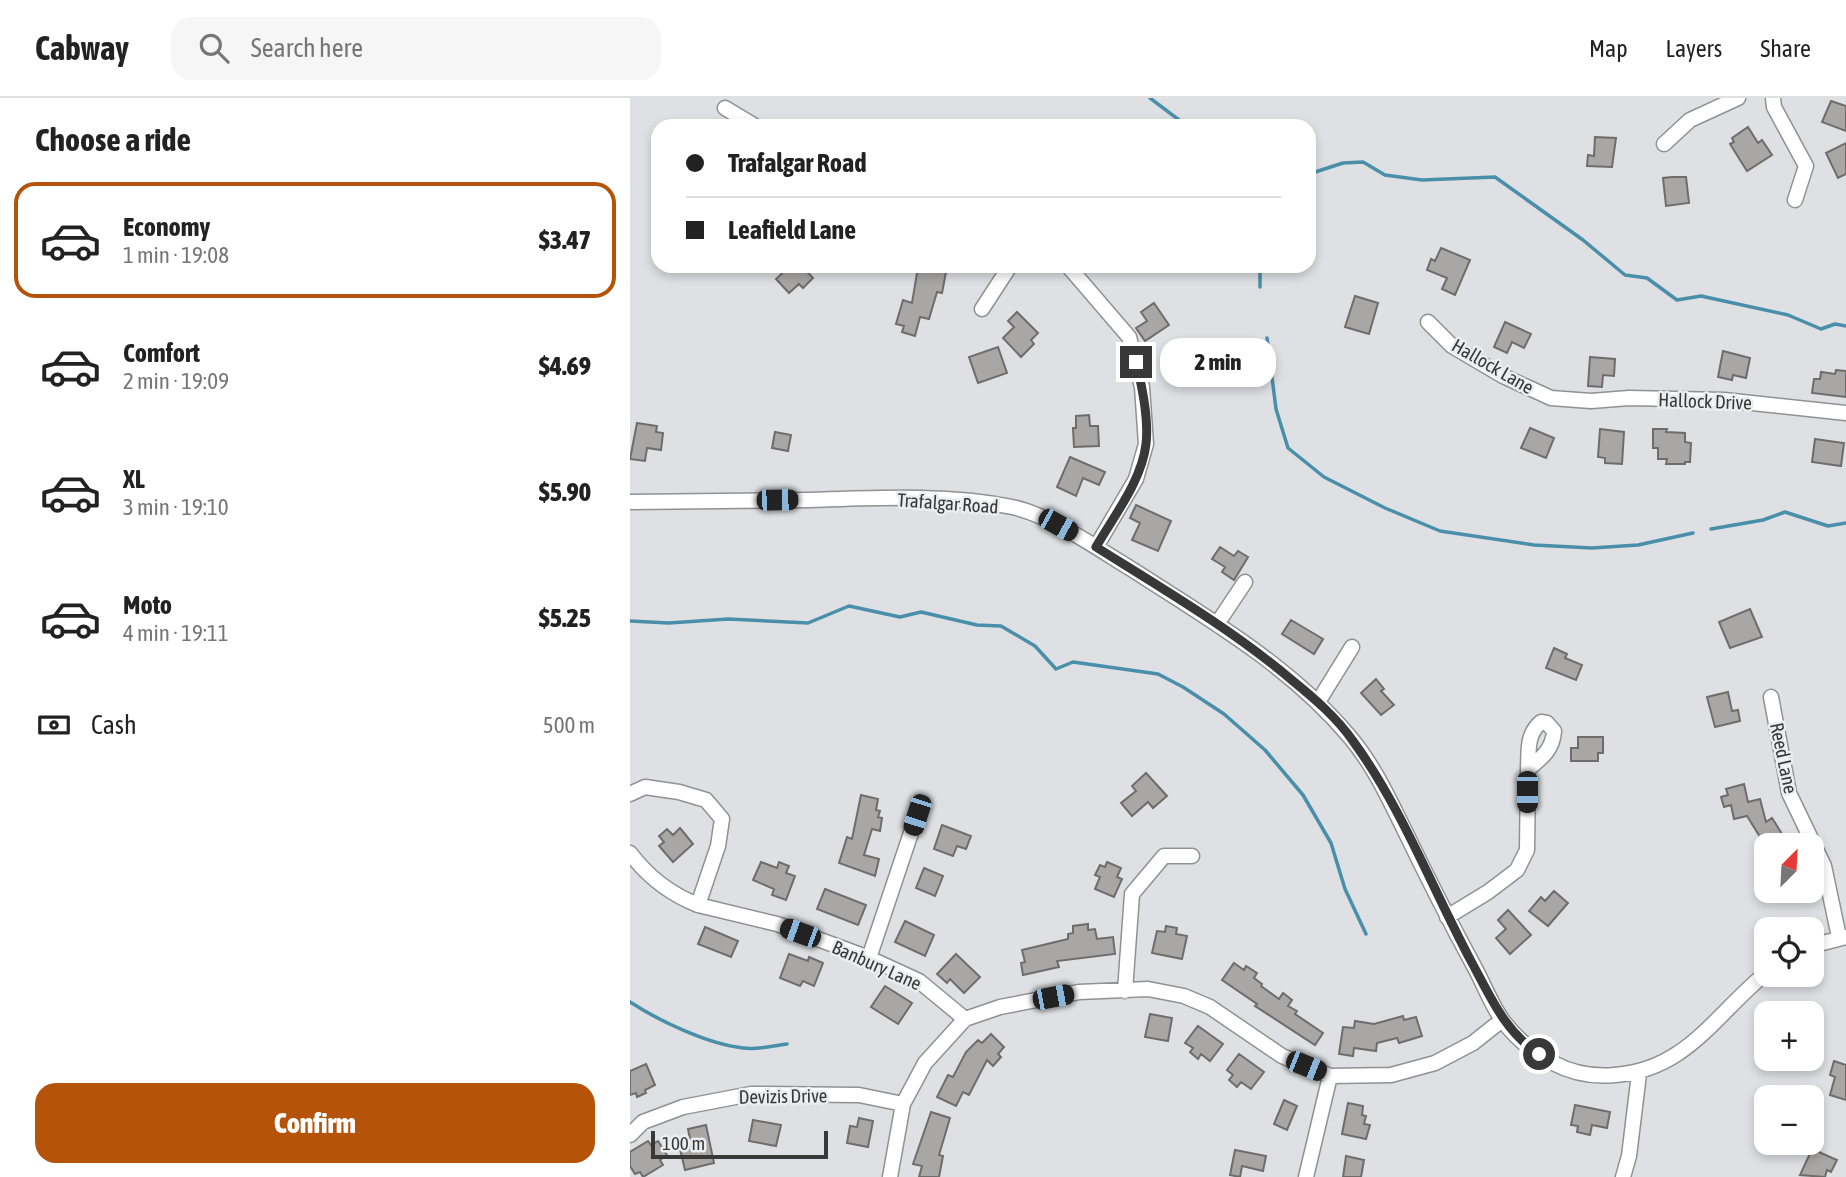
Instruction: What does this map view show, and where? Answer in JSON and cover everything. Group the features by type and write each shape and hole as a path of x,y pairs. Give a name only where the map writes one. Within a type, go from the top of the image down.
{"street":[{"path":"1664,144 1690,120 1738,98"},
{"path":"1773,98 1774,107 1806,166 1795,200"},
{"path":"725,108 743,119"},
{"path":"982,309 1005,273"},
{"path":"1074,273 1129,337 1142,387 1146,444 1136,479 1096,547"},
{"name":"Hallock Lane","path":"1428,322 1452,346 1503,376 1551,398 1564,399"},
{"name":"Hallock Drive","path":"1564,399 1724,400 1846,413"},
{"name":"Trafalgar Road","path":"630,502 859,498 954,500 1015,508 1058,525 1096,547 1217,624 1269,661 1318,702 1351,738 1379,778 1447,917 1502,1020 1525,1045 1553,1063 1592,1075 1639,1074 1662,1064 1690,1046 1754,985"},
{"path":"1217,624 1245,582"},
{"path":"1318,702 1352,647"},
{"name":"Reed Lane","path":"1772,697 1789,793 1824,866 1843,937"},
{"path":"1447,917 1517,870 1527,850 1528,769"},
{"path":"630,794 646,787 680,792 706,800 722,819 718,846 698,905"},
{"path":"869,958 917,815"},
{"name":"Banbury Lane","path":"630,853 640,866 676,897 777,924 869,958 919,981 965,1019"},
{"path":"1125,991 1132,894 1164,856 1192,856"},
{"path":"1824,942 1843,937"},
{"path":"890,1177 903,1104 925,1063 965,1019 1000,1007 1079,992 1149,989 1184,996 1210,1007 1282,1056 1330,1076 1391,1075 1435,1063 1473,1043 1502,1020"},
{"path":"1623,1177 1629,1156 1639,1074"},
{"path":"1306,1177 1330,1076"},
{"name":"Devizis Drive","path":"630,1135 643,1122 683,1107 751,1094 859,1096 903,1104"}],"building":[{"path":"1831,101 1846,106 1846,131 1822,122"},
{"path":"1748,127 1758,143 1762,140 1772,155 1747,171 1730,144 1734,142 1732,138"},
{"path":"1595,137 1616,138 1612,167 1587,166 1588,155 1594,156"},
{"path":"1846,143 1846,174 1838,178 1826,153"},
{"path":"1686,177 1689,203 1666,206 1663,178"},
{"path":"1441,248 1470,260 1455,295 1442,289 1447,278 1427,270 1431,259 1435,261"},
{"path":"782,273 808,273 813,278 803,288 799,284 789,293 776,279"},
{"path":"917,273 946,273 942,293 937,292 929,319 920,317 915,336 902,332 904,326 896,324 903,300 912,303"},
{"path":"1355,296 1378,303 1369,334 1345,327"},
{"path":"1154,303 1169,325 1145,341 1136,328 1147,321 1141,312"},
{"path":"1017,312 1038,333 1031,340 1034,344 1021,357 1003,338 1014,327 1008,321"},
{"path":"1505,322 1531,334 1524,348 1512,342 1507,353 1494,347"},
{"path":"998,347 1007,373 978,383 969,357"},
{"path":"1723,351 1750,358 1746,378 1733,375 1732,380 1718,377"},
{"path":"1590,357 1615,359 1614,376 1603,375 1602,387 1588,386"},
{"path":"1836,370 1846,371 1846,397 1812,393 1814,379 1820,379 1821,372 1835,374"},
{"path":"1089,415 1090,426 1098,426 1099,446 1074,447 1073,428 1076,428 1076,416"},
{"path":"637,423 657,426 656,432 663,433 661,450 647,448 645,461 630,459"},
{"path":"1530,428 1554,438 1546,458 1521,448"},
{"path":"1600,429 1624,432 1622,464 1605,463 1605,458 1598,457"},
{"path":"1653,429 1685,433 1685,442 1691,443 1690,462 1666,464 1667,459 1658,459 1658,448 1653,448"},
{"path":"775,432 791,435 788,451 772,448"},
{"path":"1815,439 1844,443 1841,466 1812,462"},
{"path":"1070,457 1105,472 1099,485 1083,478 1076,496 1057,487"},
{"path":"1136,505 1171,521 1158,551 1132,540 1140,523 1130,518"},
{"path":"1220,547 1234,556 1238,551 1248,557 1234,580 1222,572 1225,567 1212,559"},
{"path":"1750,609 1762,637 1730,648 1719,622"},
{"path":"1291,620 1323,639 1314,654 1282,634"},
{"path":"1554,648 1567,654 1565,658 1582,665 1576,680 1546,668"},
{"path":"1376,679 1384,689 1381,691 1394,705 1381,715 1361,693"},
{"path":"1728,692 1732,711 1738,710 1740,721 1715,727 1707,697"},
{"path":"1578,737 1603,737 1603,753 1598,753 1598,761 1571,761 1571,748 1578,748"},
{"path":"1146,773 1167,796 1153,808 1148,802 1132,816 1121,803 1136,791 1132,786"},
{"path":"1744,784 1748,802 1760,799 1766,822 1772,818 1781,833 1758,833 1747,816 1734,819 1731,805 1724,807 1721,797 1728,795 1726,789"},
{"path":"861,795 878,799 876,810 880,811 878,817 882,818 880,831 872,829 864,855 879,859 875,876 839,863 847,837 852,839"},
{"path":"942,825 971,836 966,849 957,846 953,856 934,849"},
{"path":"680,828 693,844 673,862 659,846 664,842 659,836 667,829 673,835"},
{"path":"761,862 777,868 779,862 789,866 786,873 795,876 786,900 772,895 774,889 753,880"},
{"path":"1107,862 1121,868 1117,877 1122,879 1114,897 1095,889 1100,877 1095,875 1100,865 1105,867"},
{"path":"924,868 943,876 935,896 916,888"},
{"path":"825,889 866,905 858,925 817,909"},
{"path":"1554,891 1568,903 1548,926 1529,911 1541,897 1545,901"},
{"path":"1508,910 1531,935 1510,954 1496,938 1506,929 1498,920"},
{"path":"905,921 934,935 925,956 895,942"},
{"path":"1088,924 1088,930 1095,929 1097,939 1113,937 1115,954 1057,961 1059,967 1023,975 1021,963 1025,962 1022,950 1068,939 1068,934 1073,933 1073,926"},
{"path":"1166,926 1177,928 1176,934 1187,936 1182,959 1152,953 1157,931 1165,932"},
{"path":"705,927 738,941 731,957 698,944"},
{"path":"789,954 808,961 809,957 823,963 814,986 803,981 800,986 780,978"},
{"path":"956,954 980,977 964,993 950,979 947,983 937,974"},
{"path":"1234,963 1244,970 1246,966 1257,973 1254,978 1279,999 1283,993 1292,1000 1288,1006 1297,1011 1295,1014 1323,1033 1315,1045 1255,1006 1257,1004 1222,980"},
{"path":"885,986 912,1003 898,1024 871,1007"},
{"path":"1150,1014 1172,1018 1168,1041 1145,1037"},
{"path":"1403,1016 1404,1020 1416,1017 1422,1036 1399,1043 1397,1038 1377,1043 1376,1051 1354,1048 1353,1056 1339,1054 1343,1027 1354,1028 1355,1021 1374,1024"},
{"path":"1198,1026 1223,1044 1210,1061 1201,1054 1198,1059 1190,1052 1193,1048 1185,1043"},
{"path":"991,1034 1004,1047 998,1054 1001,1057 993,1066 987,1060 969,1095 963,1092 956,1106 937,1097 948,1075 953,1077 966,1052 978,1040 982,1043"},
{"path":"1239,1054 1264,1072 1251,1089 1241,1082 1237,1087 1229,1080 1233,1075 1227,1070"},
{"path":"1834,1061 1846,1065 1846,1100 1830,1095 1835,1077 1830,1075"},
{"path":"646,1064 655,1085 637,1097 636,1093 630,1095 630,1071"},
{"path":"1284,1100 1297,1106 1287,1130 1274,1124"},
{"path":"1348,1103 1363,1106 1362,1115 1366,1116 1364,1124 1370,1125 1366,1139 1342,1134"},
{"path":"1575,1105 1610,1112 1607,1128 1592,1125 1590,1135 1577,1132 1578,1126 1571,1125"},
{"path":"931,1112 950,1118 939,1155 943,1156 939,1177 919,1177 922,1166 913,1164"},
{"path":"859,1118 873,1121 868,1147 847,1143 850,1126 857,1127"},
{"path":"753,1120 781,1125 776,1146 749,1141"},
{"path":"706,1125 714,1163 685,1170 678,1141 690,1139 688,1129"},
{"path":"648,1141 651,1145 658,1141 667,1155 660,1160 663,1165 643,1177 640,1172 635,1174 630,1166 630,1152"},
{"path":"1235,1150 1266,1156 1263,1171 1242,1166 1240,1177 1230,1175"},
{"path":"1824,1154 1837,1160 1831,1172 1827,1170 1825,1177 1800,1175 1809,1155"},
{"path":"1346,1156 1364,1160 1361,1177 1343,1177"}],"waterway":[{"path":"1150,98 1178,119"},
{"path":"1316,172 1343,163 1363,162 1385,175 1422,180 1495,177 1583,240 1625,275 1647,278 1677,300 1701,296 1788,315 1821,329 1835,324 1846,326"},
{"path":"1260,273 1260,287"},
{"path":"1267,338 1276,409 1288,448 1324,477 1385,508 1440,531 1534,545 1592,548 1638,545 1693,533"},
{"path":"1711,529 1763,520 1785,512 1828,526 1846,523"},
{"path":"630,621 669,623 728,619 808,623 849,606 900,617 921,612 977,625 1001,626 1035,646 1056,669 1073,662 1158,674 1224,714 1265,750 1303,795 1331,843 1345,889 1366,934"},
{"path":"630,1002 669,1024 729,1046 765,1048 787,1044"}],"route":[{"path":"1136,362 1142,387 1146,444 1136,479 1096,547 1217,624 1269,661 1318,702 1351,738 1379,778 1447,917 1502,1020 1525,1045 1539,1054"}]}
